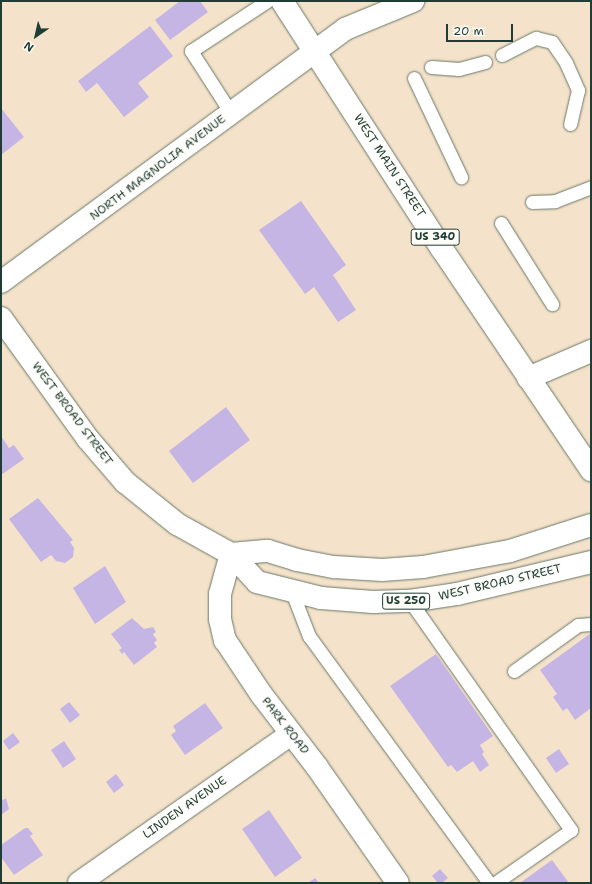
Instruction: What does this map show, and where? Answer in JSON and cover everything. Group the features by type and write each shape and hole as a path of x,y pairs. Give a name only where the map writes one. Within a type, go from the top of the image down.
{"main road":[{"name":"WEST MAIN STREET","path":"282,1 528,378 591,470"},
{"name":"NORTH MAGNOLIA AVENUE","path":"1,282 345,29 413,1"},
{"name":"WEST BROAD STREET","path":"1,318 88,439 125,482 177,524 231,554 257,582 292,592 373,602 410,601 457,594 591,562"},
{"path":"528,378 591,351"},
{"path":"231,554 268,551 297,560 334,567 382,570 423,567 510,551 591,524"},
{"name":"PARK ROAD","path":"231,554 220,594 220,619 225,640 261,694 398,883"},
{"name":"LINDEN AVENUE","path":"79,883 291,734"}],"lane":[{"path":"231,113 191,51 267,1"},
{"path":"502,55 536,38 552,42 566,63 578,90 570,124"},
{"path":"431,67 459,69 485,62"},
{"path":"414,78 461,177"},
{"path":"532,202 555,201 591,187"},
{"path":"501,223 552,304"},
{"path":"292,592 309,636 489,883"},
{"path":"410,601 571,830 495,883"},
{"path":"514,671 578,625 591,624"}],"building":[{"path":"180,1 200,1 208,12 170,40 155,20"},
{"path":"150,26 173,56 138,83 149,97 124,117 97,83 86,92 78,81"},
{"path":"1,108 24,137 1,155"},
{"path":"301,201 346,265 333,275 356,310 338,322 314,287 305,294 259,230"},
{"path":"226,407 250,440 193,483 169,451"},
{"path":"1,436 9,448 14,445 24,459 1,475"},
{"path":"38,498 73,540 70,542 74,548 73,557 65,563 56,561 51,555 41,562 9,519"},
{"path":"105,566 126,602 95,624 73,588"},
{"path":"132,618 144,629 153,627 156,632 153,634 157,640 154,643 157,647 134,665 124,652 122,654 119,650 122,648 111,634"},
{"path":"591,633 591,708 575,720 567,708 563,711 553,697 557,694 540,670"},
{"path":"436,654 493,736 480,745 484,752 482,754 489,765 480,772 473,761 457,772 451,765 448,767 390,686"},
{"path":"69,702 80,715 70,723 60,709"},
{"path":"205,703 223,728 185,755 171,735 176,731 173,726"},
{"path":"13,733 20,742 9,750 3,741"},
{"path":"64,741 76,759 63,768 51,750"},
{"path":"559,749 569,764 556,773 546,758"},
{"path":"116,774 124,785 114,793 106,782"},
{"path":"1,798 3,800 6,798 9,809 1,815"},
{"path":"269,810 302,858 275,877 242,829"},
{"path":"25,828 28,828 33,834 30,836 43,855 14,875 1,857 1,845"},
{"path":"552,860 569,883 520,883"},
{"path":"440,869 448,878 442,883 438,883 432,876"},
{"path":"315,878 319,883 308,883"}]}
